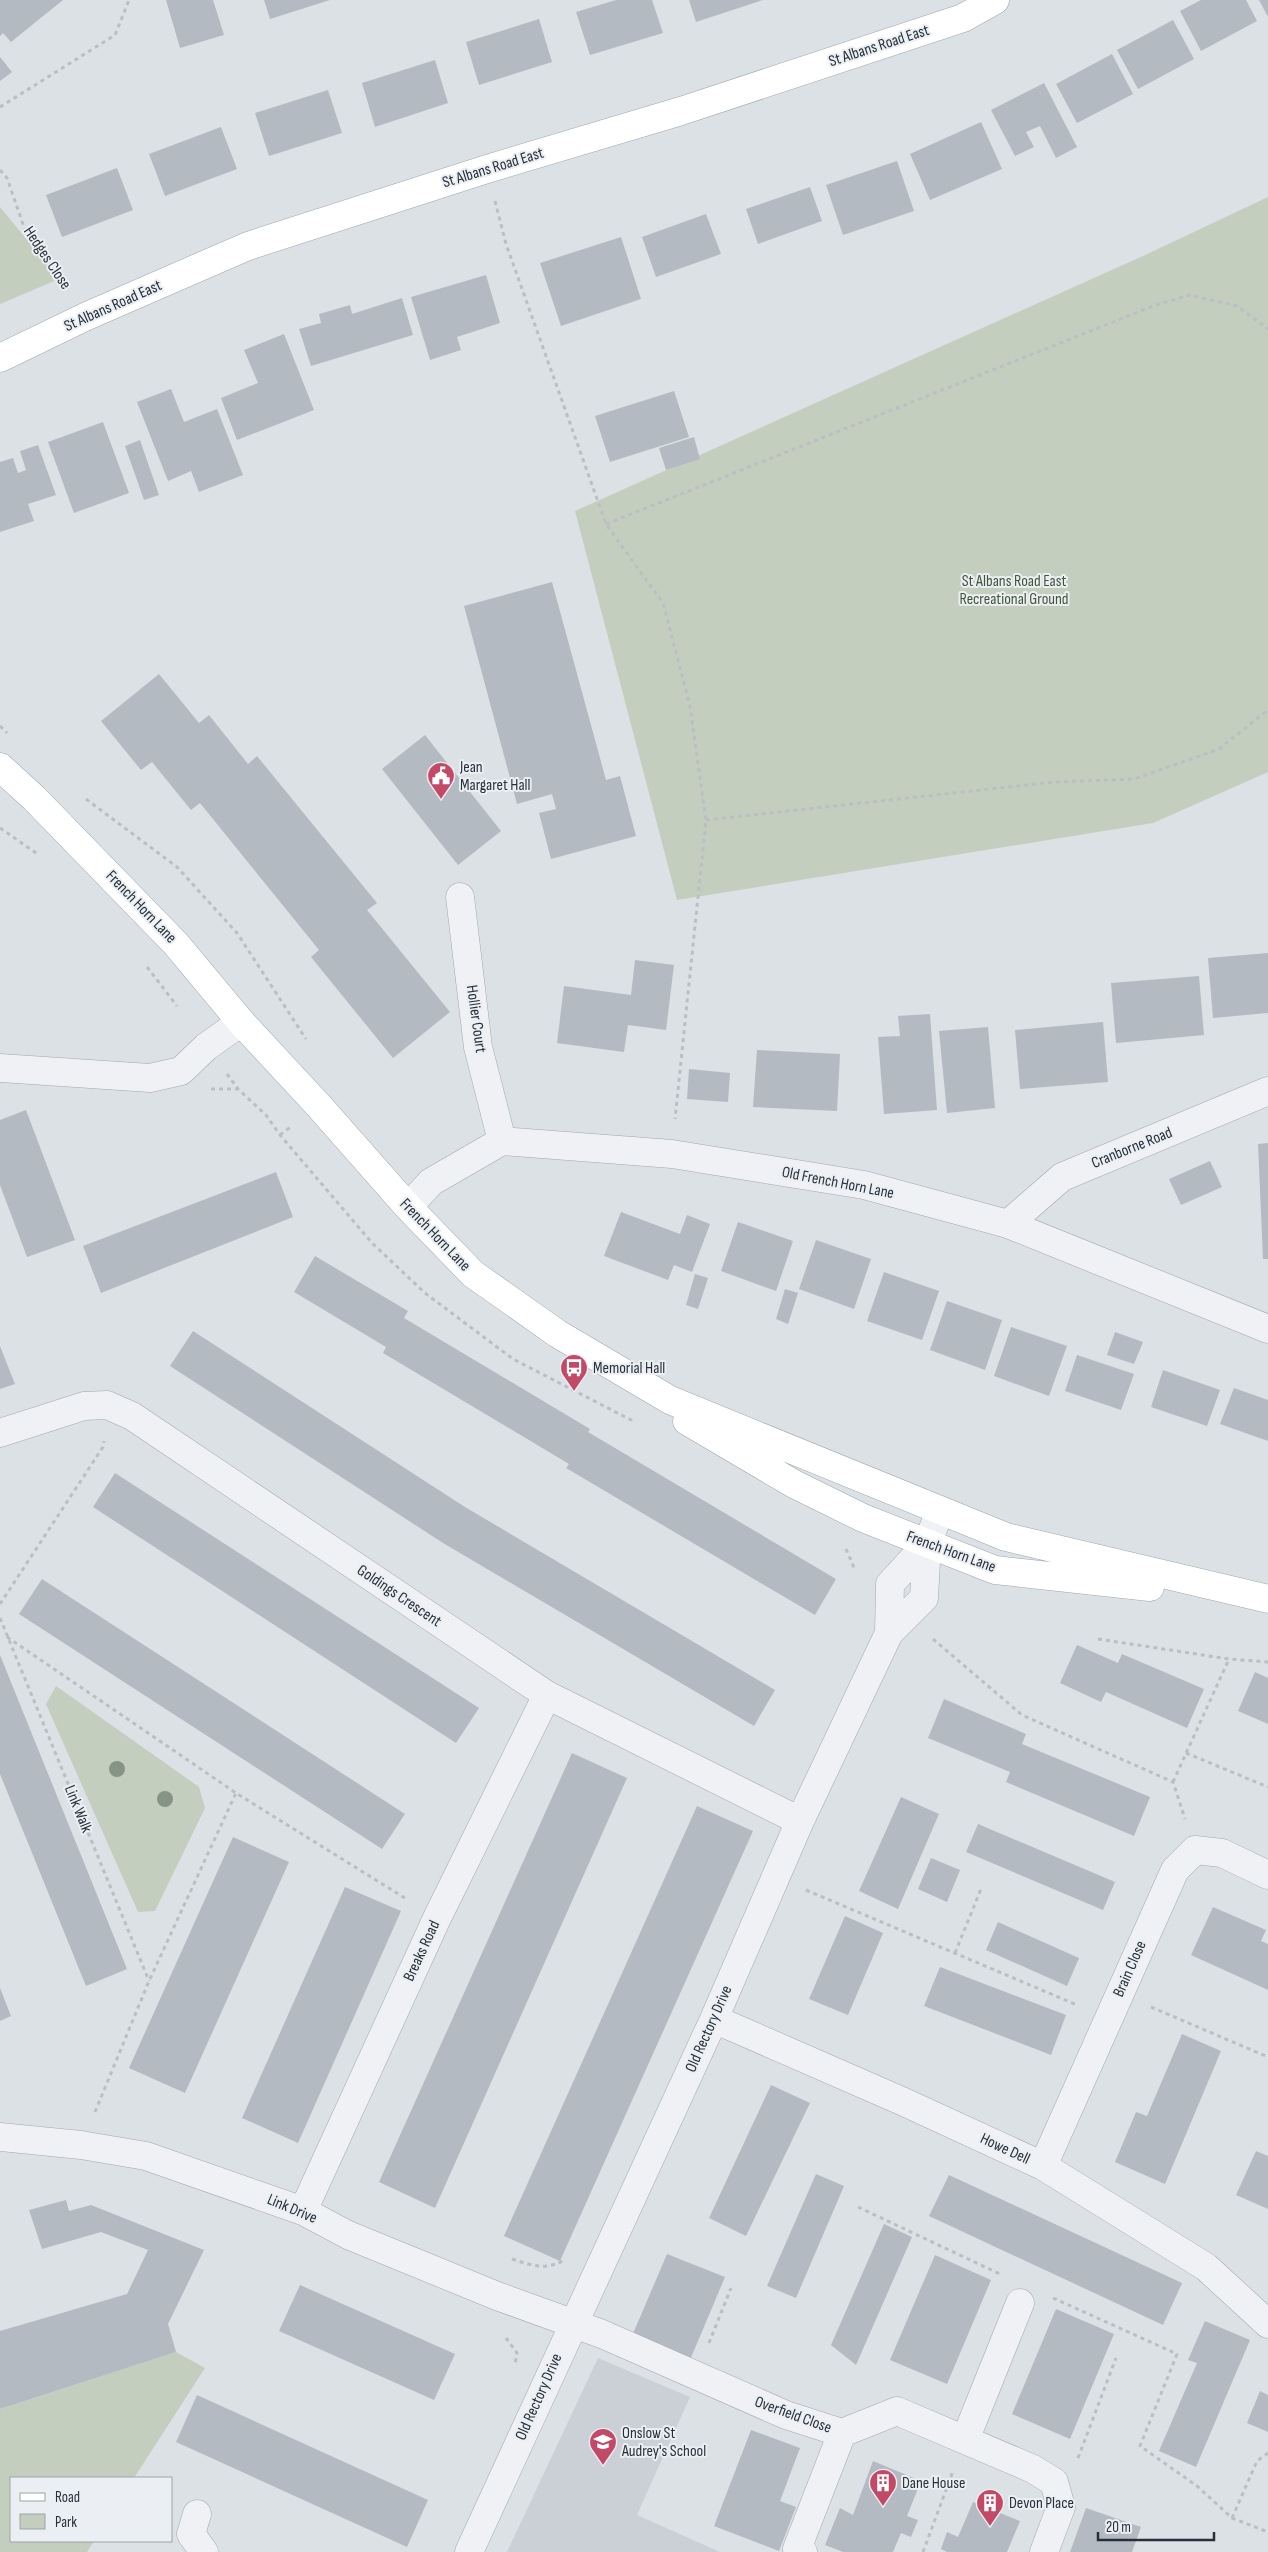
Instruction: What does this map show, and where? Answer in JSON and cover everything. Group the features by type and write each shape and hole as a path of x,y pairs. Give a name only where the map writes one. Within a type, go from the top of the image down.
{"main road":[{"name":"St Albans Road East","path":"0,358 87,316 248,246 487,169 681,111 963,18 995,0"},
{"name":"French Horn Lane","path":"0,767 34,798 176,944 241,1022 319,1106 408,1207 473,1274 558,1334 670,1400 940,1511 1006,1536 1268,1599"},
{"path":"0,792 34,798"},
{"name":"French Horn Lane","path":"670,1400 690,1424 794,1484 863,1518 995,1570 1268,1599"}],"street":[{"name":"Hollier Court","path":"460,897 478,1047 502,1140"},
{"path":"0,1068 150,1078 181,1071 206,1047 241,1022"},
{"name":"Cranborne Road","path":"1008,1224 1062,1177 1268,1092"},
{"path":"408,1207 431,1182 502,1140"},
{"name":"Old French Horn Lane","path":"502,1140 672,1154 864,1185 1008,1224 1268,1329"},
{"name":"Goldings Crescent","path":"0,1433 84,1406 107,1405 132,1416 548,1695 800,1821"},
{"path":"927,1544 940,1511"},
{"name":"Old Rectory Drive","path":"469,2552 714,2019 800,1821 889,1633 924,1598 927,1544"},
{"name":"Breaks Road","path":"303,2211 437,1918 548,1695"},
{"path":"1196,1850 1222,1853 1268,1875"},
{"name":"Brain Close","path":"1042,2166 1175,1870 1196,1850"},
{"name":"Howe Dell","path":"714,2019 896,2098 1042,2166 1206,2267 1268,2324"},
{"name":"Link Drive","path":"0,2137 81,2146 146,2156 303,2211 348,2235 497,2296 573,2323"},
{"path":"965,2440 1020,2303"},
{"name":"Overfield Close","path":"573,2323 786,2415 842,2433 897,2411 1033,2469 1054,2482"},
{"path":"803,2552 797,2549 842,2433"},
{"path":"1044,2552 1061,2507 1054,2482"},
{"path":"196,2514 191,2534 204,2552"}],"path":[{"path":"0,107 115,35 129,0"},
{"path":"487,169 506,244 606,524 663,603 690,706 706,820 695,908 672,1154"},
{"name":"Hedges Close","path":"0,170 7,178 26,230 87,316"},
{"path":"606,524 1143,310 1189,295 1237,306 1268,329"},
{"path":"706,820 1054,782 1134,779 1219,749 1268,710"},
{"path":"0,726 12,737"},
{"path":"83,797 184,874 238,933 307,1040"},
{"path":"222,1068 238,1089 266,1115 280,1135"},
{"path":"0,1604 103,1447 107,1405"},
{"name":"Link Walk","path":"0,1618 149,1981"},
{"path":"7,1637 236,1793 437,1918"},
{"path":"932,1638 1022,1715 1173,1782"},
{"path":"1098,1639 1229,1659 1268,1662"},
{"path":"1196,1850 1173,1782 1229,1659"},
{"path":"1186,1753 1268,1787"},
{"path":"81,2146 149,1981 236,1793"},
{"path":"776,1877 1108,2019"},
{"path":"955,1953 982,1889"},
{"path":"1119,1994 1268,2057"},
{"path":"858,2207 1008,2278"},
{"path":"512,2259 537,2267 556,2265 572,2256"},
{"path":"696,2376 731,2288"},
{"path":"1051,2297 1177,2354 1140,2446 1197,2486 1232,2518 1268,2532"},
{"path":"504,2335 517,2352 513,2372"},
{"path":"1054,2482 1077,2461 1116,2358"},
{"path":"923,2552 965,2440"},
{"path":"1232,2518 1256,2461 1268,2453"}],"shaded area":[{"name":"Onslow St Audrey's School","path":"598,2358 690,2397 637,2515 720,2552 507,2552"}],"green space":[{"name":"St Albans Road East Recreational Ground","path":"1268,197 1268,772 1153,823 677,900 575,511 1143,256"},
{"path":"0,207 59,279 0,304"},
{"path":"56,1686 199,1787 205,1808 155,1911 138,1912 46,1704"},
{"path":"176,2352 205,2368 135,2477 10,2477 10,2542 93,2542 87,2552 0,2552 0,2409"}],"building":[{"path":"0,0 63,0 11,42 3,33 0,36"},
{"path":"166,0 213,0 224,35 180,48"},
{"path":"264,0 330,0 270,19"},
{"path":"616,0 652,0 663,33 590,55 576,12"},
{"path":"689,0 763,0 696,22"},
{"path":"1201,0 1246,0 1257,21 1201,51 1180,11"},
{"path":"1259,0 1268,0 1268,17"},
{"path":"539,19 552,62 479,85 466,42"},
{"path":"1173,20 1194,59 1138,89 1117,50"},
{"path":"1112,54 1133,94 1077,123 1056,84"},
{"path":"0,57 12,72 0,81"},
{"path":"435,60 448,103 375,127 362,83"},
{"path":"1044,83 1077,147 1056,158 1040,126 1026,132 1034,147 1015,156 991,110"},
{"path":"328,90 342,133 269,156 255,113"},
{"path":"981,122 1002,169 930,200 910,154"},
{"path":"221,127 237,169 165,196 149,154"},
{"path":"897,161 914,211 843,235 826,185"},
{"path":"117,168 133,210 62,237 46,195"},
{"path":"810,187 822,221 758,244 746,209"},
{"path":"706,214 721,254 656,277 642,237"},
{"path":"621,237 641,299 561,326 540,263"},
{"path":"486,275 500,323 457,337 461,350 430,360 411,297"},
{"path":"402,298 413,335 311,366 299,329 321,323 319,314 350,305 352,314"},
{"path":"284,334 314,410 237,440 221,398 258,383 244,350"},
{"path":"171,389 184,422 217,409 243,475 199,492 191,471 168,481 137,402"},
{"path":"674,391 689,437 610,462 595,416"},
{"path":"103,422 129,493 74,513 48,442"},
{"path":"694,437 700,459 666,470 659,448"},
{"path":"140,440 159,495 144,500 125,446"},
{"path":"38,445 56,495 28,504 34,521 0,532 0,462 13,458 18,473 26,470 20,451"},
{"path":"552,582 606,780 620,776 636,836 551,859 539,813 556,809 552,794 517,804 464,606"},
{"path":"159,674 199,723 209,715 248,764 257,756 377,903 367,910 450,1012 393,1058 311,957 319,950 200,803 191,810 152,762 141,770 101,721"},
{"name":"Jean Margaret Hall","path":"425,735 501,831 458,865 382,769"},
{"path":"1268,953 1268,1013 1213,1018 1208,958"},
{"path":"635,960 674,965 666,1030 628,1025 624,1052 557,1043 564,986 631,995"},
{"path":"1199,976 1204,1035 1116,1043 1111,983"},
{"path":"930,1014 937,1110 884,1114 878,1037 900,1036 898,1016"},
{"path":"1103,1022 1108,1082 1020,1089 1015,1030"},
{"path":"988,1027 995,1108 947,1113 939,1031"},
{"path":"757,1050 840,1054 837,1111 753,1107"},
{"path":"689,1069 730,1073 728,1102 687,1099"},
{"path":"26,1110 75,1240 27,1257 0,1185 0,1120"},
{"path":"1268,1143 1268,1259 1263,1259 1258,1144"},
{"path":"1210,1161 1222,1187 1181,1205 1169,1179"},
{"path":"276,1172 293,1217 101,1293 83,1246"},
{"path":"621,1212 680,1234 687,1215 710,1224 692,1272 674,1265 668,1280 604,1256"},
{"path":"738,1222 793,1241 776,1291 721,1271"},
{"path":"816,1240 871,1259 854,1309 799,1289"},
{"path":"315,1256 408,1311 404,1318 590,1429 588,1432 836,1579 815,1615 566,1468 569,1464 383,1353 386,1347 294,1292"},
{"path":"884,1272 939,1291 922,1340 867,1321"},
{"path":"695,1274 708,1278 698,1309 686,1305"},
{"path":"785,1289 798,1293 788,1324 776,1319"},
{"path":"947,1301 1002,1320 985,1370 930,1350"},
{"path":"1011,1327 1067,1346 1049,1396 994,1376"},
{"path":"193,1331 465,1507 775,1690 754,1726 443,1543 170,1366"},
{"path":"1115,1332 1143,1342 1134,1364 1107,1355"},
{"path":"0,1346 15,1384 0,1389"},
{"path":"1077,1355 1134,1374 1121,1410 1065,1391"},
{"path":"1163,1370 1220,1390 1207,1426 1151,1407"},
{"path":"1234,1388 1268,1400 1268,1441 1220,1424"},
{"path":"115,1473 479,1708 456,1743 93,1507"},
{"path":"42,1579 405,1814 382,1849 19,1614"},
{"path":"1077,1645 1118,1663 1122,1654 1204,1689 1187,1728 1106,1692 1101,1702 1060,1683"},
{"path":"0,1655 127,1969 86,1986 0,1774"},
{"path":"1255,1672 1268,1678 1268,1724 1238,1711"},
{"path":"944,1699 1026,1734 1022,1744 1150,1797 1134,1836 1006,1782 1010,1772 928,1738"},
{"path":"572,1753 627,1778 435,2208 379,2182"},
{"path":"901,1797 939,1814 898,1909 859,1891"},
{"path":"697,1806 753,1831 560,2261 504,2236"},
{"path":"978,1824 1115,1882 1103,1910 966,1852"},
{"path":"233,1837 289,1862 185,2093 129,2068"},
{"path":"931,1858 960,1870 947,1902 918,1889"},
{"path":"345,1887 401,1911 298,2143 242,2118"},
{"path":"1213,1907 1266,1930 1261,1941 1268,1944 1268,1990 1191,1955"},
{"path":"845,1916 883,1933 848,2015 809,1999"},
{"path":"998,1922 1079,1958 1067,1986 986,1950"},
{"path":"940,1967 1066,2015 1051,2055 924,2006"},
{"path":"0,1988 11,2016 0,2021"},
{"path":"1182,2034 1221,2051 1165,2184 1115,2162 1136,2112 1147,2116"},
{"path":"771,2085 810,2103 746,2236 709,2218"},
{"path":"1256,2151 1268,2156 1268,2209 1236,2195"},
{"path":"816,2174 844,2186 796,2298 767,2286"},
{"path":"949,2175 1182,2283 1163,2325 929,2216"},
{"path":"66,2200 69,2211 91,2205 204,2250 168,2324 176,2352 0,2409 0,2331 127,2294 148,2250 101,2232 42,2249 29,2210"},
{"path":"884,2224 912,2237 856,2365 831,2345"},
{"path":"667,2254 725,2277 690,2360 632,2336"},
{"path":"935,2255 991,2280 947,2384 890,2360"},
{"path":"300,2285 455,2354 434,2400 279,2331"},
{"path":"1056,2309 1114,2334 1070,2439 1012,2414"},
{"path":"1205,2321 1250,2340 1196,2467 1159,2451 1197,2363 1188,2360"},
{"path":"1260,2391 1268,2395 1268,2432 1247,2423"},
{"path":"197,2395 428,2500 407,2547 176,2442"},
{"path":"751,2430 800,2448 780,2501 796,2507 779,2551 714,2526"},
{"name":"Dane House","path":"873,2461 921,2481 907,2516 918,2520 911,2537 901,2533 893,2552 843,2552 825,2545 840,2508 853,2515"},
{"name":"Devon Place","path":"973,2502 1020,2521 1007,2552 947,2552 941,2549 947,2532 958,2537"},
{"path":"1086,2508 1141,2527 1132,2552 1070,2552"}],"place":[{"name":"Jean Margaret Hall","path":"441,800"},
{"name":"Memorial Hall","path":"574,1392"},
{"name":"Onslow St Audrey's School","path":"603,2466"},
{"name":"Dane House","path":"883,2507"},
{"name":"Devon Place","path":"990,2527"}]}
